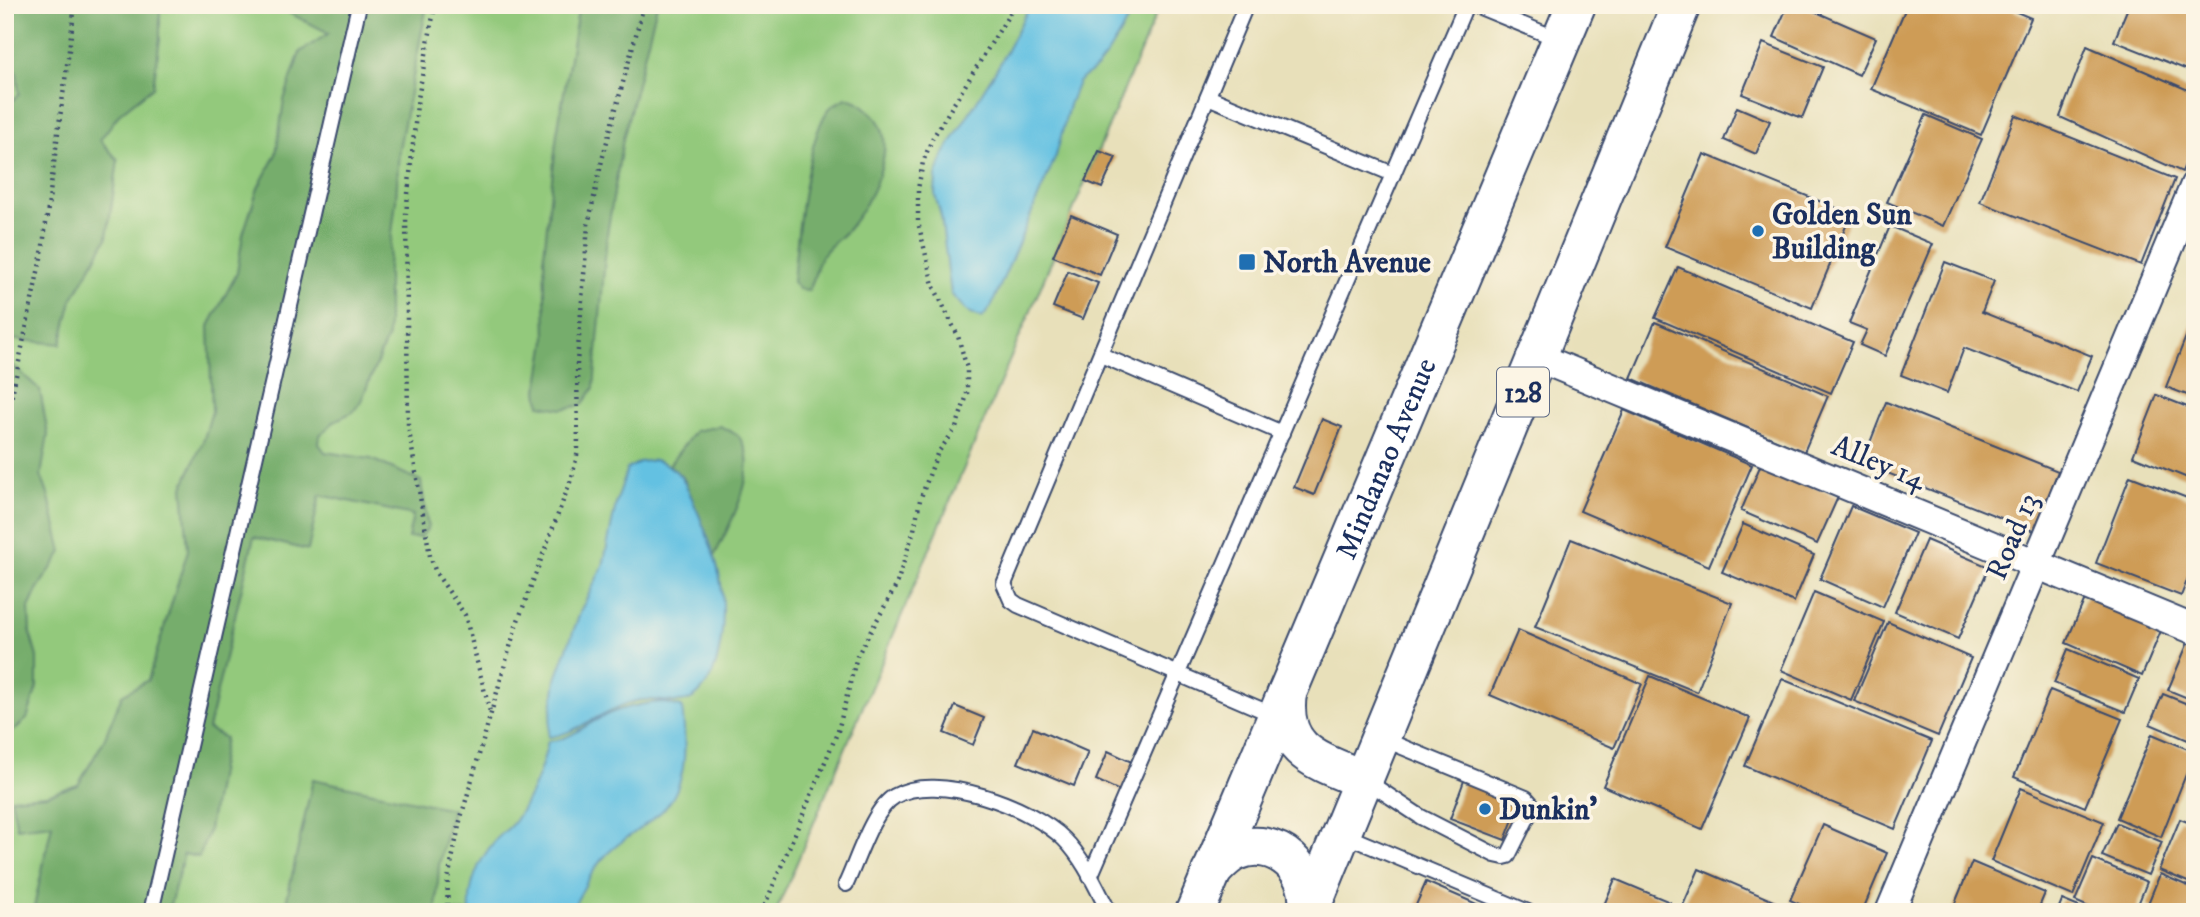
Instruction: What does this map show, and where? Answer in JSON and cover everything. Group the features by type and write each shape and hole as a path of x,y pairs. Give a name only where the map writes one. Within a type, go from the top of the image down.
{"main road":[{"name":"Mindanao Avenue","path":"1195,912 1576,5"},
{"name":"128","path":"1314,908 1681,5"},
{"path":"1282,705 1298,746 1320,762 1364,780"},
{"path":"1211,872 1222,859 1237,851 1254,847 1272,849 1288,857 1300,870 1308,885 1309,903 1314,908"}],"street":[{"name":"Road 13","path":"1890,912 2195,186"},
{"name":"Alley 14","path":"1537,357 2195,630"}],"lane":[{"path":"151,912 359,5"},
{"path":"1245,5 1004,584 1011,600 1018,605 1177,674 1282,705"},
{"path":"1090,877 1465,5"},
{"path":"1475,5 1562,40"},
{"path":"1208,97 1393,174"},
{"path":"1101,355 1282,433"},
{"path":"1364,780 1421,817 1495,855 1504,857 1508,856 1533,806 1526,798 1381,738"},
{"path":"846,884 881,808 894,796 916,788 949,787 983,795 1027,814 1063,838 1084,864 1109,912"},
{"path":"1342,834 1528,912"}],"path":[{"path":"5,445 9,409 42,253 75,5"},
{"path":"435,5 417,104 406,214 408,425 430,556 436,573 465,615 491,714"},
{"path":"447,912 453,847 516,626 572,477 578,451 577,362 588,225 602,160 644,5"},
{"path":"762,912 838,731 857,656 896,586 915,530 920,500 937,454 956,428 967,395 967,369 958,336 933,285 919,222 918,189 923,162 932,139 1015,5"}],"green space":[{"path":"5,5 1160,5 776,912 5,912"},
{"path":"5,5 160,5 160,39 153,87 121,112 100,140 118,160 107,238 72,300 61,344 9,339 5,333 5,109 19,94 17,73 5,64"},
{"path":"281,5 427,5 399,149 388,266 388,336 361,401 353,412 336,420 320,435 319,444 325,452 371,459 421,481 428,528 421,537 408,538 413,515 320,495 308,550 254,537 208,729 225,738 209,830 199,857 184,854 168,912 33,912 52,824 17,828 11,798 46,795 78,785 103,742 122,695 148,680 188,550 183,487 204,439 212,411 209,326 237,273 243,234 258,188 276,154 284,100 300,52 329,33 289,13"},
{"path":"579,5 657,5 623,139 607,234 594,388 582,405 562,409 540,405 538,390 546,340 544,254 557,133"},
{"path":"846,98 855,100 877,119 883,131 883,160 873,190 857,217 818,262 809,290 799,289 793,282 809,162 823,118 832,106"},
{"path":"13,365 40,390 48,435 41,475 62,552 38,588 29,608 30,633 37,657 37,687 27,719 5,738 5,367"},
{"path":"720,426 739,437 746,450 748,464 735,514 714,557 684,479 669,465 695,431"},
{"path":"313,779 452,809 439,865 436,912 284,912"}],"water":[{"path":"1030,5 1137,5 1108,53 1097,67 1078,82 1056,156 991,307 982,318 967,311 951,294 941,216 935,195 936,176 944,154 1001,62"},
{"path":"655,460 673,469 684,481 716,561 722,590 723,622 715,667 700,692 686,701 645,700 624,704 569,732 548,737 556,679 581,610 603,566 616,504 627,469 640,462"},
{"path":"661,702 682,707 685,748 678,788 663,810 602,860 570,912 470,912 471,893 479,865 526,803 539,773 548,741 569,736 621,709"}],"building":[{"path":"1788,5 1800,5 1876,38 1859,75 1774,37"},
{"path":"1907,5 2000,5 2031,18 1981,135 1871,89"},
{"path":"2129,5 2195,5 2195,73 2114,41"},
{"path":"1763,43 1823,67 1802,118 1742,94"},
{"path":"2087,46 2195,93 2195,140 2182,172 2060,117"},
{"path":"1737,107 1770,121 1756,154 1724,140"},
{"path":"1926,115 1982,139 1943,226 1887,202"},
{"path":"2015,115 2175,179 2141,265 1980,202"},
{"path":"1099,151 1116,157 1102,188 1085,181"},
{"name":"Golden Sun Building","path":"1704,154 1851,214 1812,308 1665,247"},
{"path":"1071,215 1117,234 1100,275 1053,256"},
{"path":"1890,226 1933,244 1885,356 1860,345 1867,330 1849,323"},
{"path":"1945,262 1994,281 1982,312 2092,356 2077,392 1964,348 1947,393 1901,375"},
{"path":"1678,267 1853,342 1831,393 1655,318"},
{"path":"1068,271 1098,283 1083,319 1053,307"},
{"path":"2195,314 2195,398 2166,387"},
{"path":"1655,322 1828,396 1804,452 1631,378"},
{"path":"2157,395 2195,410 2195,481 2133,456"},
{"path":"1886,402 2058,471 2034,531 1862,463"},
{"path":"1624,410 1752,465 1709,566 1580,511"},
{"path":"1322,419 1342,427 1314,495 1294,487"},
{"path":"1761,464 1838,497 1817,544 1741,511"},
{"path":"2130,476 2195,501 2195,560 2181,596 2096,563"},
{"path":"1851,506 1915,533 1883,607 1820,579"},
{"path":"1743,524 1814,555 1794,602 1722,572"},
{"path":"1571,539 1732,603 1697,692 1535,627"},
{"path":"1926,540 1989,567 1958,639 1895,612"},
{"path":"1814,592 1884,622 1851,700 1781,670"},
{"path":"2087,594 2163,626 2142,676 2066,643"},
{"path":"1888,622 1971,658 1938,736 1854,701"},
{"path":"1518,630 1642,684 1614,748 1490,695"},
{"path":"2189,640 2195,643 2195,701 2168,690"},
{"path":"2068,649 2139,679 2125,712 2054,683"},
{"path":"1650,676 1750,718 1702,829 1603,786"},
{"path":"1782,679 1932,741 1895,829 1745,766"},
{"path":"2050,690 2122,719 2085,807 2014,777"},
{"path":"2163,694 2195,707 2195,743 2150,724"},
{"path":"955,706 984,718 973,745 944,733"},
{"path":"1033,728 1088,752 1074,786 1018,763"},
{"path":"2152,734 2195,752 2161,837 2117,818"},
{"path":"1108,751 1136,764 1124,793 1096,780"},
{"name":"Dunkin'","path":"1465,778 1521,799 1505,840 1450,819"},
{"path":"2021,788 2104,822 2073,896 1991,861"},
{"path":"2180,819 2195,825 2195,885 2159,870"},
{"path":"2117,823 2162,842 2148,875 2102,856"},
{"path":"1823,825 1887,853 1862,912 1817,912 1790,900"},
{"path":"2093,859 2147,882 2135,912 2100,912 2075,901"},
{"path":"1972,862 2045,893 2037,912 1963,912 1953,908"},
{"path":"1699,869 1799,912 1680,912"},
{"path":"2160,874 2195,889 2195,912 2161,912 2147,906"},
{"path":"1615,879 1670,902 1666,912 1601,912"},
{"path":"1426,882 1495,912 1413,912"},
{"path":"2062,900 2091,912 2057,912"}],"place":[{"name":"Golden Sun Building","path":"1758,231"},
{"name":"North Avenue","path":"1247,262"},
{"name":"Dunkin'","path":"1485,809"}]}
